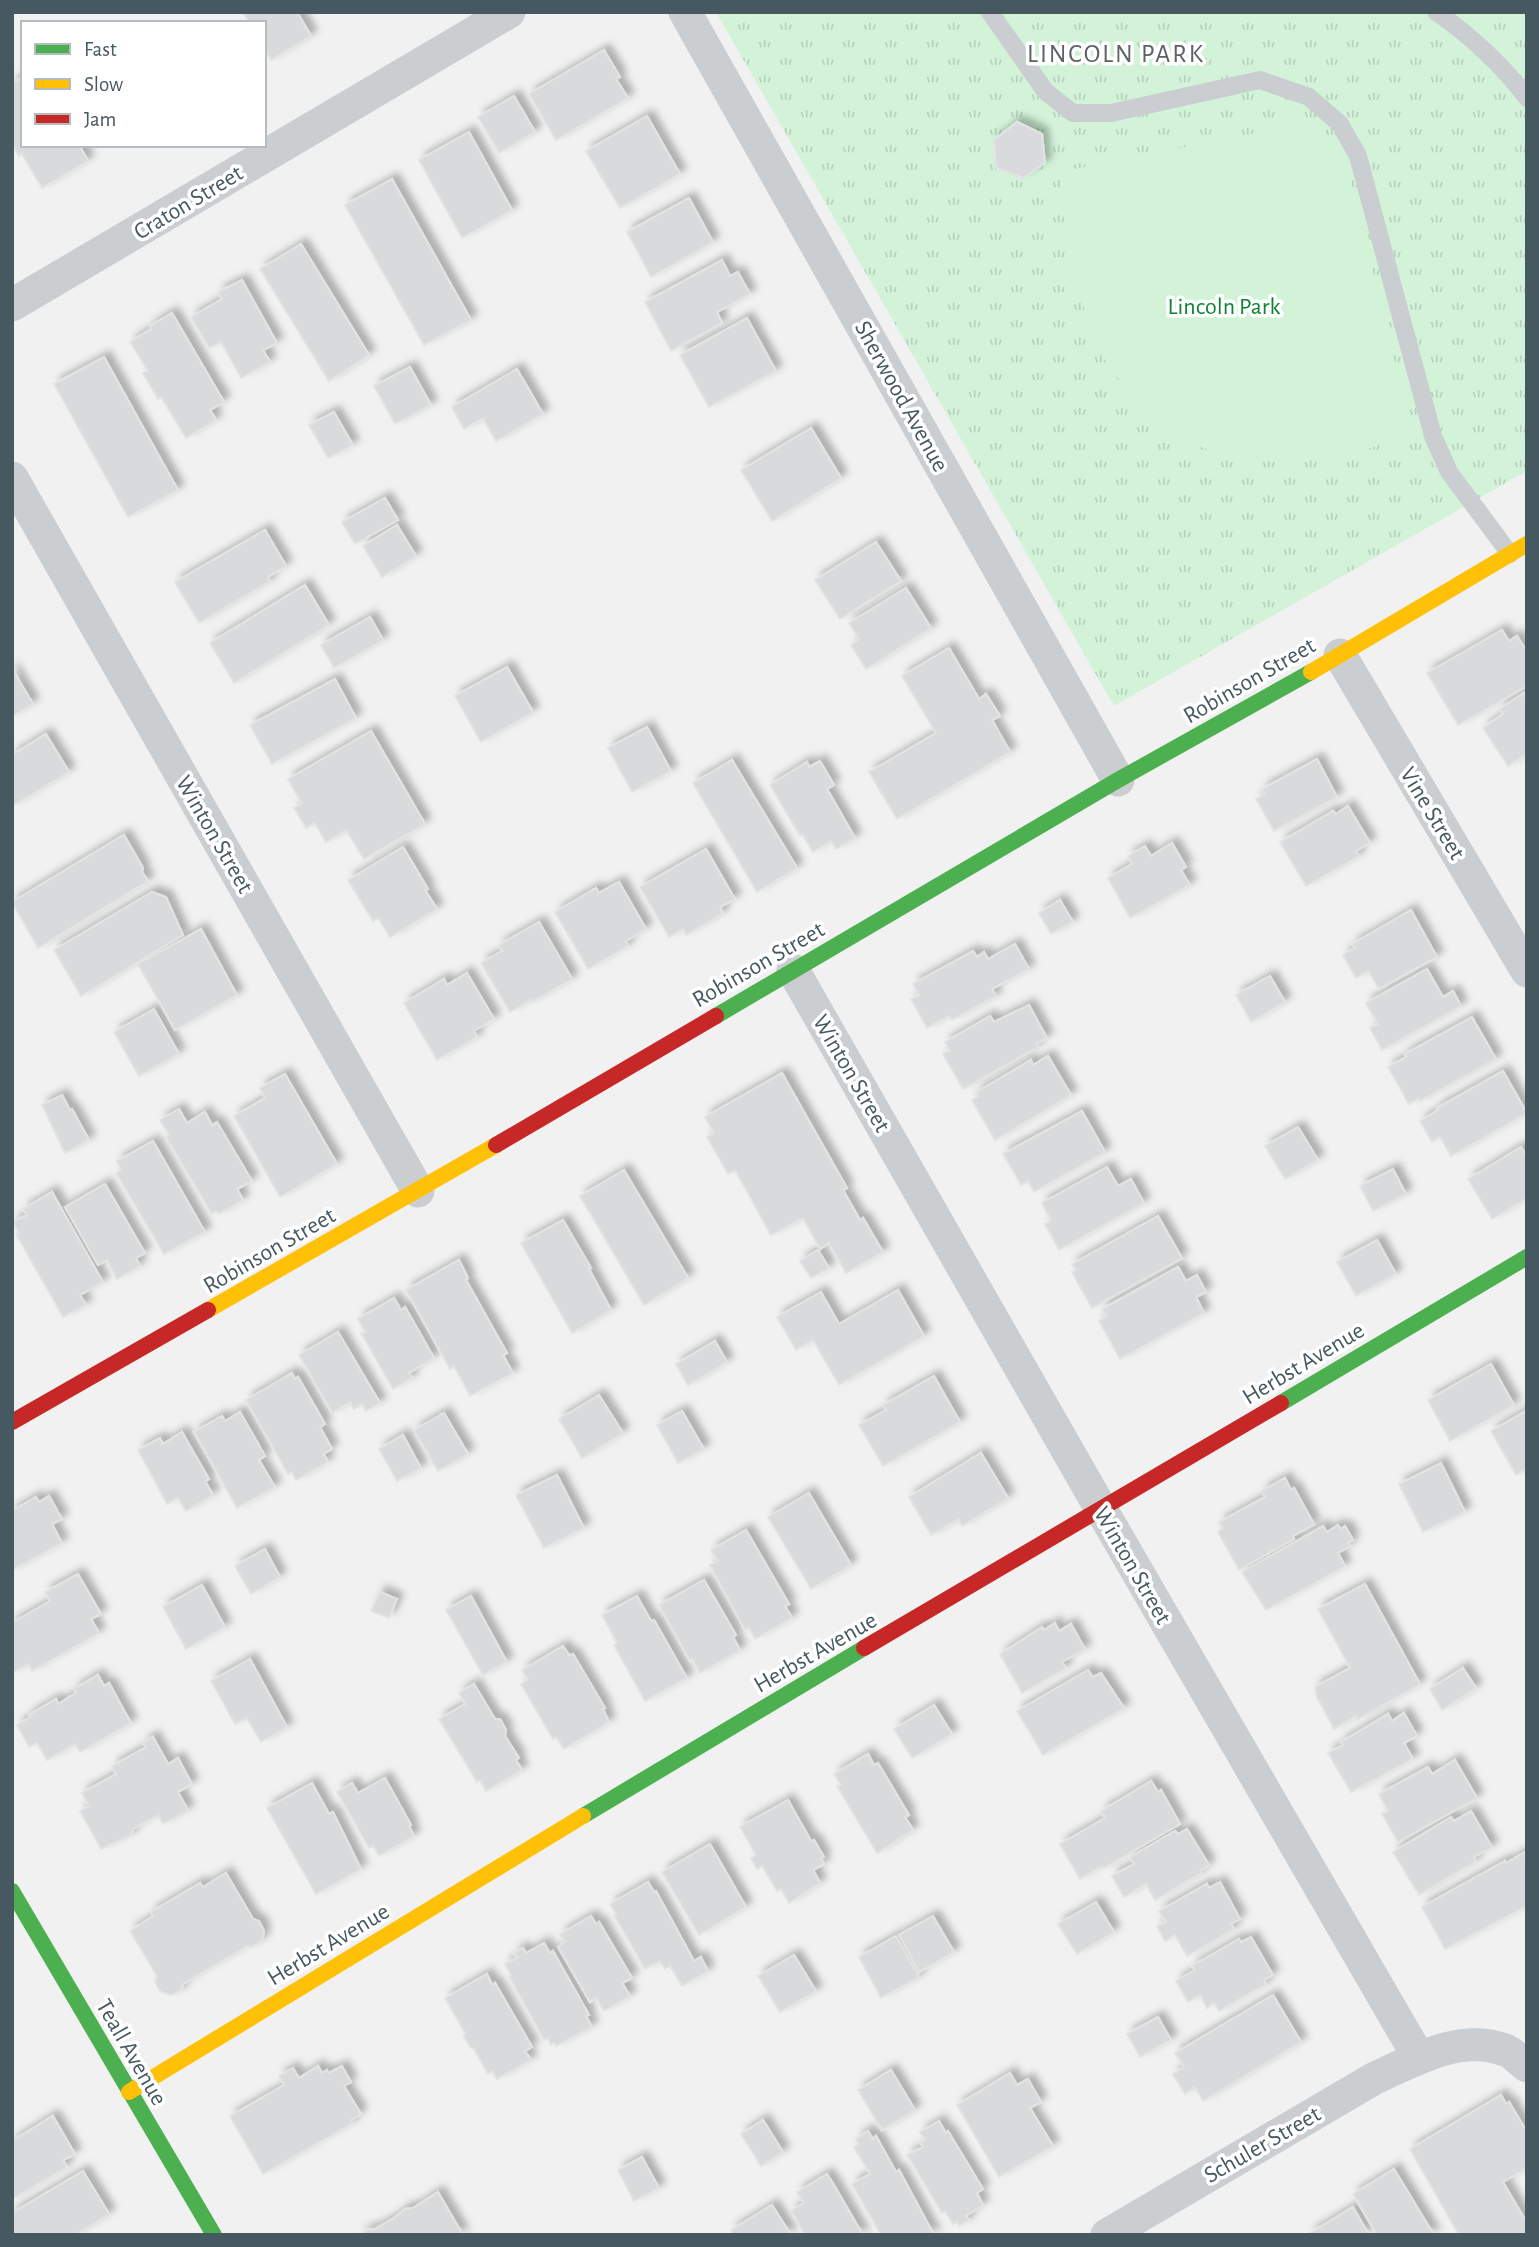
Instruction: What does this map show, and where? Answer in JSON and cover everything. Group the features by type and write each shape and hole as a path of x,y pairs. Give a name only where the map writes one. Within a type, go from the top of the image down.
{"street":[{"name":"Craton Street","path":"12,305 509,12"},
{"name":"Sherwood Avenue","path":"685,12 1118,780"},
{"name":"Winton Street","path":"12,478 418,1191"},
{"name":"Robinson Street","path":"12,1422 418,1191 1118,780 1340,655 1527,544"},
{"name":"Vine Street","path":"1340,655 1527,971"},
{"name":"Winton Street","path":"793,970 1419,2058"},
{"name":"Herbst Avenue","path":"130,2092 667,1765 1527,1257"},
{"name":"Teall Avenue","path":"12,1891 214,2235"},
{"path":"1419,2058 1465,2043 1506,2050 1527,2066"},
{"name":"Schuler Street","path":"1107,2235 1375,2078 1419,2058"}],"lane":[{"path":"990,12 1045,91 1073,113 1111,113 1260,80 1309,97 1340,124 1359,156 1433,436 1449,472 1510,554"},
{"path":"1436,12 1453,23 1527,98"}],"green space":[{"name":"Lincoln Park","path":"716,12 1527,12 1527,471 1114,706"},
{"path":"1311,122 1344,152 1412,432 1340,460 1238,462 1152,427 1096,347 1068,254 1060,172"}],"building":[{"path":"243,12 297,12 311,36 271,60 266,51 266,21 248,21"},
{"path":"604,50 620,77 616,79 628,98 556,140 529,94"},
{"path":"21,78 21,147 80,147 88,161 42,188 22,154 19,156 12,144 12,83"},
{"path":"514,96 535,132 499,153 478,117"},
{"path":"647,116 680,174 620,208 586,151"},
{"path":"1017,122 1042,134 1045,163 1023,178 996,168 994,140"},
{"path":"469,132 512,210 462,238 419,160"},
{"path":"392,179 471,320 424,345 345,205"},
{"path":"689,198 713,242 651,277 627,232"},
{"path":"301,244 369,355 329,381 260,269"},
{"path":"722,260 730,276 738,272 750,294 717,312 722,323 671,351 645,302"},
{"path":"242,280 277,343 263,350 270,362 241,378 221,342 209,348 191,317 222,299 218,292"},
{"path":"172,313 224,402 210,410 216,420 186,438 161,397 158,399 143,373 148,371 130,342"},
{"path":"747,318 776,371 709,407 680,355"},
{"path":"104,357 178,490 128,517 54,384"},
{"path":"410,367 431,405 395,424 374,386"},
{"path":"517,369 543,414 496,441 483,418 464,429 452,407"},
{"path":"334,412 353,445 328,458 309,425"},
{"path":"811,428 841,478 772,521 741,470"},
{"path":"385,498 398,520 355,544 342,522"},
{"path":"397,525 416,556 382,577 363,546"},
{"path":"265,530 286,566 268,577 270,581 199,623 175,582"},
{"path":"876,542 901,581 840,619 815,580"},
{"path":"305,585 329,625 234,683 210,643"},
{"path":"906,588 931,628 866,669 851,645 859,639 849,623"},
{"path":"370,617 383,640 334,668 321,645"},
{"path":"1502,630 1509,641 1517,636 1527,652 1527,686 1458,725 1427,673"},
{"path":"949,648 979,699 986,694 1000,716 992,720 1010,752 897,819 869,772 936,733 902,676"},
{"path":"507,667 533,712 481,742 455,696"},
{"path":"12,669 33,704 12,716"},
{"path":"335,679 356,718 272,764 250,725"},
{"path":"1525,692 1527,753 1508,766 1483,728 1503,714 1500,709"},
{"path":"647,727 671,771 632,792 608,748"},
{"path":"371,731 425,824 364,859 346,830 326,842 315,823 306,828 294,808 302,804 288,779"},
{"path":"46,734 69,772 12,806 12,755"},
{"path":"1317,759 1337,797 1274,831 1256,799 1265,794 1262,789"},
{"path":"732,760 797,868 757,892 693,783"},
{"path":"820,761 834,785 827,789 855,838 836,849 831,841 813,852 802,834 800,836 770,785 807,762 809,767"},
{"path":"1348,806 1370,843 1356,851 1359,856 1306,886 1280,842 1333,811 1336,814"},
{"path":"124,835 148,881 38,948 12,902"},
{"path":"1172,843 1186,867 1181,870 1190,885 1130,918 1108,878 1132,864 1128,856 1145,846 1151,856"},
{"path":"403,847 437,909 390,937 378,918 373,921 348,880"},
{"path":"706,849 735,899 720,907 723,913 686,935 683,929 669,937 640,887"},
{"path":"619,882 646,929 626,941 628,946 588,969 555,912 596,888 599,893"},
{"path":"152,892 166,897 183,935 81,996 54,950"},
{"path":"1060,900 1073,922 1051,934 1039,913"},
{"path":"1411,910 1437,957 1379,989 1368,971 1356,978 1343,955 1355,948 1352,944"},
{"path":"539,922 572,979 510,1012 481,963 502,951 499,945"},
{"path":"201,929 237,995 175,1030 138,964"},
{"path":"1015,944 1029,969 992,989 996,996 952,1020 949,1016 927,1028 911,999 919,995 913,984 973,951 977,957 984,952 988,959"},
{"path":"1427,969 1443,997 1453,991 1461,1006 1382,1050 1370,1028 1378,1024 1366,1003"},
{"path":"467,973 494,1019 474,1031 477,1037 437,1060 404,1003 444,979 447,985"},
{"path":"1270,976 1285,1002 1251,1022 1236,995"},
{"path":"1029,1005 1047,1038 1036,1044 1038,1047 963,1089 943,1054 950,1051 945,1042 990,1016 994,1022"},
{"path":"154,1009 179,1054 139,1076 114,1032"},
{"path":"1472,1017 1496,1059 1420,1101 1419,1098 1409,1104 1388,1067 1406,1057 1405,1054"},
{"path":"1048,1056 1071,1095 995,1140 972,1100 978,1096 977,1092 1031,1060 1033,1065"},
{"path":"1503,1071 1527,1113 1451,1156 1440,1137 1432,1142 1420,1121 1438,1110 1437,1108"},
{"path":"782,1073 847,1188 843,1190 883,1252 846,1273 829,1243 820,1249 803,1218 771,1235 735,1170 728,1174 707,1137 714,1133 705,1117"},
{"path":"285,1074 337,1164 280,1197 234,1116 265,1098 260,1088"},
{"path":"62,1095 89,1140 65,1153 42,1105"},
{"path":"179,1109 187,1123 205,1112 212,1125 217,1122 252,1181 237,1189 243,1200 219,1214 216,1211 212,1214 166,1137 169,1135 160,1120"},
{"path":"1082,1111 1105,1152 1034,1192 1028,1181 1021,1185 1003,1154"},
{"path":"1298,1127 1318,1160 1285,1179 1265,1146"},
{"path":"153,1141 205,1232 164,1254 116,1173 121,1170 117,1161"},
{"path":"1521,1147 1527,1157 1527,1198 1492,1219 1468,1179"},
{"path":"1107,1167 1118,1186 1131,1179 1144,1203 1059,1250 1045,1224 1051,1220 1042,1203"},
{"path":"1393,1169 1406,1194 1373,1211 1360,1186"},
{"path":"624,1170 688,1278 644,1305 580,1196"},
{"path":"105,1184 145,1253 136,1258 140,1266 117,1279 107,1260 98,1265 65,1207"},
{"path":"52,1192 103,1282 80,1295 86,1305 63,1317 16,1234 19,1233 13,1222 27,1215 23,1209"},
{"path":"1158,1216 1182,1258 1092,1308 1072,1272 1076,1270 1072,1264"},
{"path":"563,1220 591,1268 589,1269 611,1310 572,1333 521,1243"},
{"path":"1377,1240 1396,1274 1356,1296 1337,1262"},
{"path":"818,1250 829,1268 811,1278 800,1261"},
{"path":"459,1260 468,1278 466,1280 507,1353 503,1355 513,1373 470,1396 454,1366 450,1369 406,1290"},
{"path":"1178,1267 1186,1281 1197,1275 1206,1292 1196,1297 1204,1313 1120,1359 1099,1321 1107,1316 1102,1309"},
{"path":"898,1290 924,1336 839,1385 813,1340 796,1350 777,1317 821,1292 839,1324"},
{"path":"394,1298 401,1310 405,1307 434,1358 409,1373 412,1378 393,1389 361,1333 365,1332 358,1319"},
{"path":"338,1332 380,1403 366,1411 362,1404 354,1409 350,1402 332,1413 299,1355"},
{"path":"715,1341 727,1362 688,1385 676,1364"},
{"path":"1491,1364 1514,1405 1450,1441 1428,1400"},
{"path":"292,1373 295,1379 298,1377 325,1424 320,1427 332,1449 324,1454 328,1462 296,1480 292,1472 288,1474 246,1400"},
{"path":"934,1376 960,1422 883,1466 859,1425 886,1410 883,1405"},
{"path":"599,1395 623,1433 582,1458 559,1419"},
{"path":"682,1411 704,1449 678,1463 657,1425"},
{"path":"240,1412 265,1456 259,1460 275,1487 237,1508 194,1432 222,1416 225,1421"},
{"path":"1524,1412 1527,1417 1527,1469 1516,1475 1491,1431"},
{"path":"444,1413 468,1454 438,1471 414,1430"},
{"path":"182,1432 209,1479 205,1481 213,1495 186,1511 178,1498 167,1504 138,1450 160,1438 163,1444"},
{"path":"403,1435 421,1468 397,1481 379,1449"},
{"path":"981,1453 1008,1498 962,1526 958,1519 931,1535 909,1497"},
{"path":"1441,1463 1465,1512 1423,1532 1399,1484"},
{"path":"557,1475 584,1528 544,1548 516,1495"},
{"path":"1285,1478 1291,1490 1294,1488 1314,1524 1293,1536 1294,1539 1239,1570 1218,1532 1223,1528 1219,1522 1265,1497 1262,1491"},
{"path":"809,1493 851,1565 811,1589 768,1517"},
{"path":"49,1496 62,1519 52,1524 62,1543 12,1570 12,1511 36,1497 39,1502"},
{"path":"1338,1525 1341,1529 1345,1526 1353,1540 1348,1542 1350,1546 1338,1553 1345,1566 1266,1610 1242,1572 1323,1526 1327,1532"},
{"path":"746,1530 789,1604 785,1606 792,1618 755,1639 749,1628 745,1630 710,1565 718,1561 711,1550"},
{"path":"265,1549 280,1577 251,1594 235,1566"},
{"path":"78,1574 101,1614 91,1619 99,1633 32,1671 28,1664 12,1673 12,1623 50,1601 45,1592"},
{"path":"704,1580 736,1635 733,1637 740,1650 700,1673 692,1659 690,1661 659,1605"},
{"path":"1365,1584 1420,1684 1357,1720 1356,1716 1334,1729 1317,1697 1315,1687 1350,1668 1318,1609"},
{"path":"202,1585 225,1627 186,1649 163,1607"},
{"path":"380,1592 397,1599 389,1618 371,1611"},
{"path":"471,1596 507,1662 483,1675 446,1610"},
{"path":"637,1596 687,1678 645,1701 614,1645 617,1643 602,1615"},
{"path":"1055,1623 1059,1631 1071,1624 1085,1649 1062,1662 1066,1668 1022,1693 1000,1654 1042,1627 1044,1630"},
{"path":"563,1646 569,1655 573,1654 605,1708 603,1709 609,1722 564,1749 556,1737 553,1739 521,1684 528,1680 522,1670"},
{"path":"250,1659 287,1727 261,1742 247,1718 235,1724 211,1681"},
{"path":"1463,1668 1476,1688 1442,1710 1430,1689"},
{"path":"1088,1670 1093,1677 1101,1673 1124,1708 1043,1755 1017,1711"},
{"path":"98,1675 104,1686 109,1683 131,1723 80,1752 75,1744 47,1760 37,1743 29,1747 17,1725 56,1699 58,1704 76,1693 74,1689"},
{"path":"474,1684 495,1719 500,1719 506,1730 505,1736 519,1758 516,1760 522,1770 486,1791 480,1780 477,1782 439,1719 465,1704 459,1693"},
{"path":"934,1705 952,1734 912,1758 894,1729"},
{"path":"1404,1713 1417,1736 1404,1743 1413,1759 1351,1792 1328,1753 1343,1745 1341,1742 1388,1714 1392,1721"},
{"path":"153,1737 168,1764 178,1758 192,1784 178,1792 188,1810 163,1824 158,1815 133,1829 131,1835 101,1849 80,1811 89,1806 82,1793 116,1774 112,1766 146,1747 143,1743"},
{"path":"868,1754 874,1765 878,1763 909,1815 905,1817 913,1830 877,1853 837,1786 841,1785 834,1774"},
{"path":"1455,1760 1477,1798 1398,1842 1382,1814 1388,1811 1379,1794 1428,1767 1432,1774"},
{"path":"385,1778 411,1825 409,1826 414,1836 379,1856 373,1846 369,1848 337,1792 352,1783 358,1793"},
{"path":"1151,1781 1158,1792 1161,1790 1180,1824 1080,1879 1060,1844 1105,1818 1101,1811"},
{"path":"312,1783 329,1814 333,1812 361,1869 316,1894 267,1808"},
{"path":"788,1800 811,1841 814,1840 824,1857 821,1858 824,1864 813,1870 820,1883 789,1903 781,1889 777,1891 762,1866 757,1869 751,1858 756,1855 740,1827"},
{"path":"1471,1811 1492,1847 1474,1857 1476,1861 1419,1895 1393,1852 1451,1817 1454,1821"},
{"path":"1187,1829 1209,1865 1200,1871 1201,1873 1155,1900 1146,1884 1124,1897 1112,1876 1134,1864 1130,1857 1175,1831 1178,1834"},
{"path":"710,1844 746,1907 699,1935 662,1872"},
{"path":"1525,1852 1527,1906 1445,1949 1422,1907"},
{"path":"226,1873 253,1919 259,1921 264,1931 262,1940 183,1984 181,1990 172,1995 161,1992 155,1982 157,1976 130,1931 153,1916 151,1912 200,1883 203,1887"},
{"path":"648,1882 654,1892 656,1891 694,1961 701,1957 708,1971 682,1986 670,1966 665,1969 660,1961 645,1969 610,1904"},
{"path":"1220,1882 1240,1919 1231,1924 1234,1929 1187,1956 1175,1935 1165,1941 1157,1926 1166,1922 1159,1911 1207,1884 1209,1888"},
{"path":"1096,1902 1114,1932 1077,1954 1058,1924"},
{"path":"591,1916 596,1924 599,1922 632,1978 622,1983 630,1996 604,2011 596,1998 590,2002 558,1947 565,1942 560,1934"},
{"path":"933,1916 954,1952 919,1972 899,1935"},
{"path":"896,1936 919,1977 881,1998 859,1957"},
{"path":"1251,1937 1273,1975 1264,1980 1266,1984 1219,2011 1214,2003 1207,2008 1200,1995 1188,2002 1176,1981 1195,1970 1192,1966 1239,1939 1241,1942"},
{"path":"544,1943 550,1953 553,1951 589,2015 586,2016 592,2027 556,2046 554,2043 551,2045 548,2038 544,2040 505,1964 517,1958 514,1953 523,1948 526,1953"},
{"path":"794,1955 816,1991 780,2012 758,1976"},
{"path":"487,1974 532,2047 525,2051 531,2060 497,2079 492,2071 488,2074 474,2049 470,2047 445,1998"},
{"path":"1273,1995 1301,2042 1203,2101 1195,2087 1185,2094 1173,2074 1184,2067 1175,2053"},
{"path":"1158,2017 1171,2040 1140,2057 1127,2034"},
{"path":"318,2066 322,2073 327,2070 329,2073 342,2066 351,2082 344,2086 361,2114 351,2120 353,2123 263,2174 230,2116 284,2085 279,2076 293,2068 299,2078"},
{"path":"891,2070 915,2110 882,2130 858,2090"},
{"path":"1010,2073 1017,2085 1028,2079 1041,2102 1030,2108 1053,2146 999,2177 957,2105"},
{"path":"1501,2095 1506,2104 1509,2102 1527,2132 1527,2168 1503,2182 1527,2223 1527,2235 1459,2235 1410,2149"},
{"path":"53,2116 75,2154 63,2160 67,2167 12,2199 12,2141"},
{"path":"763,2120 783,2152 761,2166 741,2134"},
{"path":"939,2121 946,2133 948,2131 983,2189 977,2193 983,2205 966,2216 969,2220 959,2226 957,2222 953,2224 945,2211 942,2213 907,2155 923,2147 920,2142 925,2140 920,2132"},
{"path":"868,2131 873,2139 876,2136 896,2172 899,2170 934,2235 881,2235 852,2184 870,2174 854,2147 859,2145 856,2139"},
{"path":"642,2157 659,2188 634,2201 618,2170"},
{"path":"1394,2169 1434,2235 1377,2235 1353,2194"},
{"path":"83,2171 109,2214 75,2235 12,2235 12,2213"},
{"path":"827,2174 863,2235 805,2235 791,2211 804,2203 797,2192"},
{"path":"438,2192 463,2235 360,2235 394,2218 405,2209 413,2208"},
{"path":"772,2205 791,2235 734,2235 731,2230"},
{"path":"1353,2207 1369,2235 1309,2234"}],"traffic: fast":[{"path":"716,1016 1118,780 1311,672"},
{"path":"1281,1403 1527,1257"},
{"path":"583,1816 864,1648"},
{"path":"12,1891 214,2235"}],"traffic: slow":[{"path":"1311,672 1527,544"},
{"path":"208,1310 496,1145"},
{"path":"129,2092 583,1816"}],"traffic: jam":[{"path":"496,1145 716,1016"},
{"path":"12,1422 208,1310"},
{"path":"864,1648 1281,1403"}],"district":[{"name":"LINCOLN PARK","path":"1116,53"}]}
